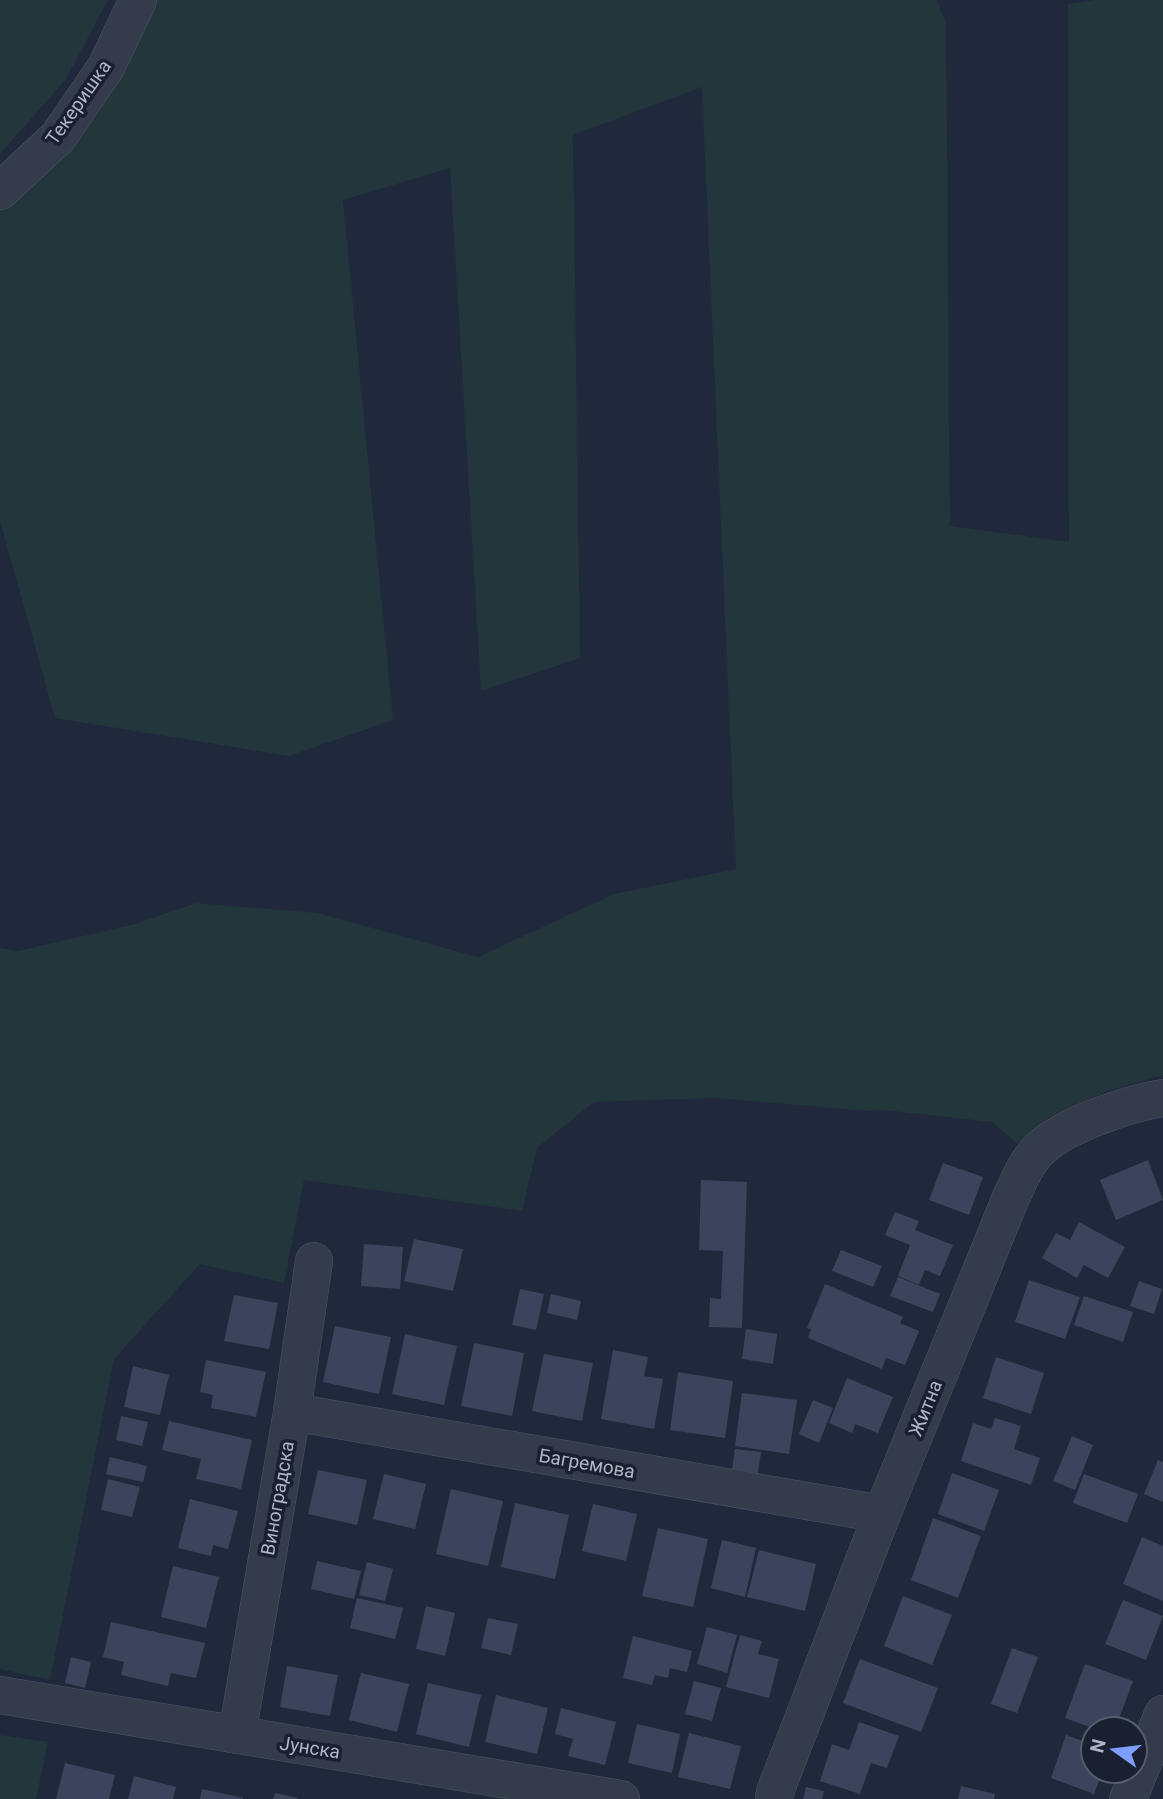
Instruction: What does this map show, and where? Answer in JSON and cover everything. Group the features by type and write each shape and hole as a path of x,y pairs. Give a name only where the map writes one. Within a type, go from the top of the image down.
{"street":[{"name":"Текеришка","path":"0,191 58,136 106,67 138,0"},
{"name":"Житна","path":"774,1799 882,1514 1012,1195 1029,1162 1041,1147 1090,1120 1123,1107 1163,1098"},
{"name":"Виноградска","path":"237,1735 292,1412 314,1261"},
{"name":"Багремова","path":"292,1412 882,1514"},
{"name":"Јунска","path":"0,1695 621,1799"},
{"path":"1142,1787 1163,1714"}],"shaded area":[{"path":"108,0 66,79 0,154 0,1"},
{"path":"135,0 937,0 946,24 950,526 1069,542 1068,4 1093,0 1163,0 1163,1077 1158,1076 1107,1091 1048,1118 1017,1144 992,1122 884,1110 866,1111 716,1098 594,1102 537,1148 522,1211 304,1180 284,1283 200,1264 114,1359 50,1680 0,1669 0,948 18,951 135,924 196,903 318,913 478,957 614,894 736,869 702,87 573,135 580,658 481,691 450,168 343,200 393,720 289,756 55,718 0,521 0,189"},
{"path":"0,1735 48,1742 36,1799 0,1799"}],"building":[{"path":"1148,1160 1163,1200 1116,1220 1100,1180"},
{"path":"943,1163 983,1177 969,1215 929,1200"},
{"path":"701,1180 747,1182 742,1328 709,1327 710,1298 721,1299 723,1251 699,1250"},
{"path":"895,1212 919,1221 915,1230 953,1245 940,1276 925,1270 919,1285 898,1276 910,1245 885,1235"},
{"path":"1079,1222 1125,1247 1108,1278 1084,1265 1077,1278 1042,1258 1056,1233 1070,1240"},
{"path":"414,1239 463,1249 453,1291 404,1281"},
{"path":"364,1244 403,1247 400,1289 361,1286"},
{"path":"841,1250 882,1266 873,1287 832,1271"},
{"path":"898,1277 940,1294 933,1312 890,1296"},
{"path":"1029,1280 1080,1297 1065,1339 1015,1322"},
{"path":"1139,1281 1162,1289 1154,1314 1130,1306"},
{"path":"825,1284 903,1317 900,1323 919,1331 905,1365 886,1358 882,1369 808,1338 811,1329 807,1328"},
{"path":"520,1289 544,1294 536,1330 512,1325"},
{"path":"551,1294 581,1301 577,1320 547,1313"},
{"path":"234,1295 278,1303 269,1349 224,1341"},
{"path":"1084,1296 1133,1312 1123,1342 1074,1325"},
{"path":"335,1326 391,1337 379,1394 323,1382"},
{"path":"746,1329 777,1334 773,1364 742,1359"},
{"path":"405,1334 457,1346 444,1405 392,1394"},
{"path":"474,1343 524,1353 512,1416 461,1406"},
{"path":"613,1350 648,1357 644,1376 663,1379 654,1429 601,1419"},
{"path":"544,1354 593,1363 582,1421 532,1411"},
{"path":"996,1357 1044,1373 1031,1414 983,1398"},
{"path":"206,1360 266,1372 256,1417 211,1408 213,1395 200,1392"},
{"path":"133,1366 169,1375 160,1415 124,1407"},
{"path":"678,1372 733,1381 725,1438 670,1430"},
{"path":"847,1378 893,1397 878,1433 855,1424 852,1433 829,1423"},
{"path":"742,1393 797,1400 789,1454 735,1446"},
{"path":"813,1400 833,1408 819,1443 799,1434"},
{"path":"121,1416 148,1422 142,1446 116,1440"},
{"path":"995,1418 1021,1426 1014,1449 1040,1458 1031,1485 961,1461 973,1423 991,1429"},
{"path":"169,1421 252,1440 241,1489 196,1479 201,1459 162,1450"},
{"path":"1072,1436 1093,1445 1075,1490 1053,1481"},
{"path":"735,1449 761,1452 758,1473 732,1469"},
{"path":"110,1457 147,1466 143,1482 106,1474"},
{"path":"1158,1460 1163,1462 1163,1502 1144,1494"},
{"path":"318,1470 367,1480 357,1525 308,1514"},
{"path":"952,1473 999,1490 984,1531 938,1514"},
{"path":"384,1474 426,1484 415,1529 373,1519"},
{"path":"1084,1474 1138,1494 1127,1523 1073,1503"},
{"path":"108,1479 140,1487 132,1517 101,1510"},
{"path":"451,1489 503,1501 488,1566 436,1554"},
{"path":"190,1499 238,1511 228,1549 213,1545 211,1556 178,1548"},
{"path":"515,1503 569,1515 555,1579 501,1567"},
{"path":"593,1504 637,1514 626,1561 582,1551"},
{"path":"933,1518 981,1536 958,1598 911,1580"},
{"path":"658,1528 708,1539 693,1607 642,1596"},
{"path":"1142,1537 1163,1546 1163,1601 1123,1584"},
{"path":"722,1540 756,1548 745,1597 711,1588"},
{"path":"759,1550 816,1564 805,1611 747,1597"},
{"path":"317,1561 361,1571 354,1599 311,1589"},
{"path":"367,1562 393,1569 385,1601 359,1595"},
{"path":"173,1566 219,1577 206,1628 161,1617"},
{"path":"903,1596 952,1615 932,1665 884,1646"},
{"path":"357,1598 403,1608 395,1639 350,1628"},
{"path":"1123,1600 1163,1616 1146,1660 1105,1644"},
{"path":"426,1606 455,1613 445,1656 416,1649"},
{"path":"488,1618 518,1624 511,1655 481,1648"},
{"path":"111,1622 205,1643 196,1678 171,1673 168,1686 121,1675 124,1662 103,1657"},
{"path":"707,1627 737,1635 727,1673 697,1664"},
{"path":"740,1635 762,1641 758,1654 779,1659 769,1698 726,1687"},
{"path":"633,1636 692,1651 687,1672 670,1668 668,1678 655,1675 652,1685 623,1678"},
{"path":"1012,1648 1038,1657 1017,1713 991,1704"},
{"path":"71,1657 91,1662 85,1688 65,1683"},
{"path":"860,1659 938,1688 921,1732 843,1703"},
{"path":"1085,1664 1133,1681 1120,1715 1079,1715 1079,1723 1065,1718"},
{"path":"287,1666 338,1675 330,1716 280,1707"},
{"path":"361,1673 409,1684 397,1732 349,1720"},
{"path":"694,1681 721,1688 712,1721 685,1714"},
{"path":"428,1683 481,1695 469,1747 416,1734"},
{"path":"496,1695 548,1708 537,1754 485,1742"},
{"path":"561,1708 616,1722 605,1765 568,1756 573,1739 555,1734"},
{"path":"859,1722 899,1736 887,1768 871,1763 860,1794 820,1781 832,1744 849,1750"},
{"path":"637,1724 680,1734 672,1773 628,1763"},
{"path":"689,1733 741,1746 730,1789 678,1777"},
{"path":"1066,1735 1079,1740 1079,1785 1098,1785 1094,1794 1051,1778"},
{"path":"65,1763 115,1775 109,1799 56,1799"},
{"path":"134,1776 176,1787 173,1799 128,1799"},
{"path":"961,1786 995,1794 994,1799 958,1799"},
{"path":"806,1787 824,1791 822,1799 803,1799"},
{"path":"202,1789 243,1798 243,1799 200,1799"},
{"path":"275,1793 298,1798 298,1799 273,1799"}]}
